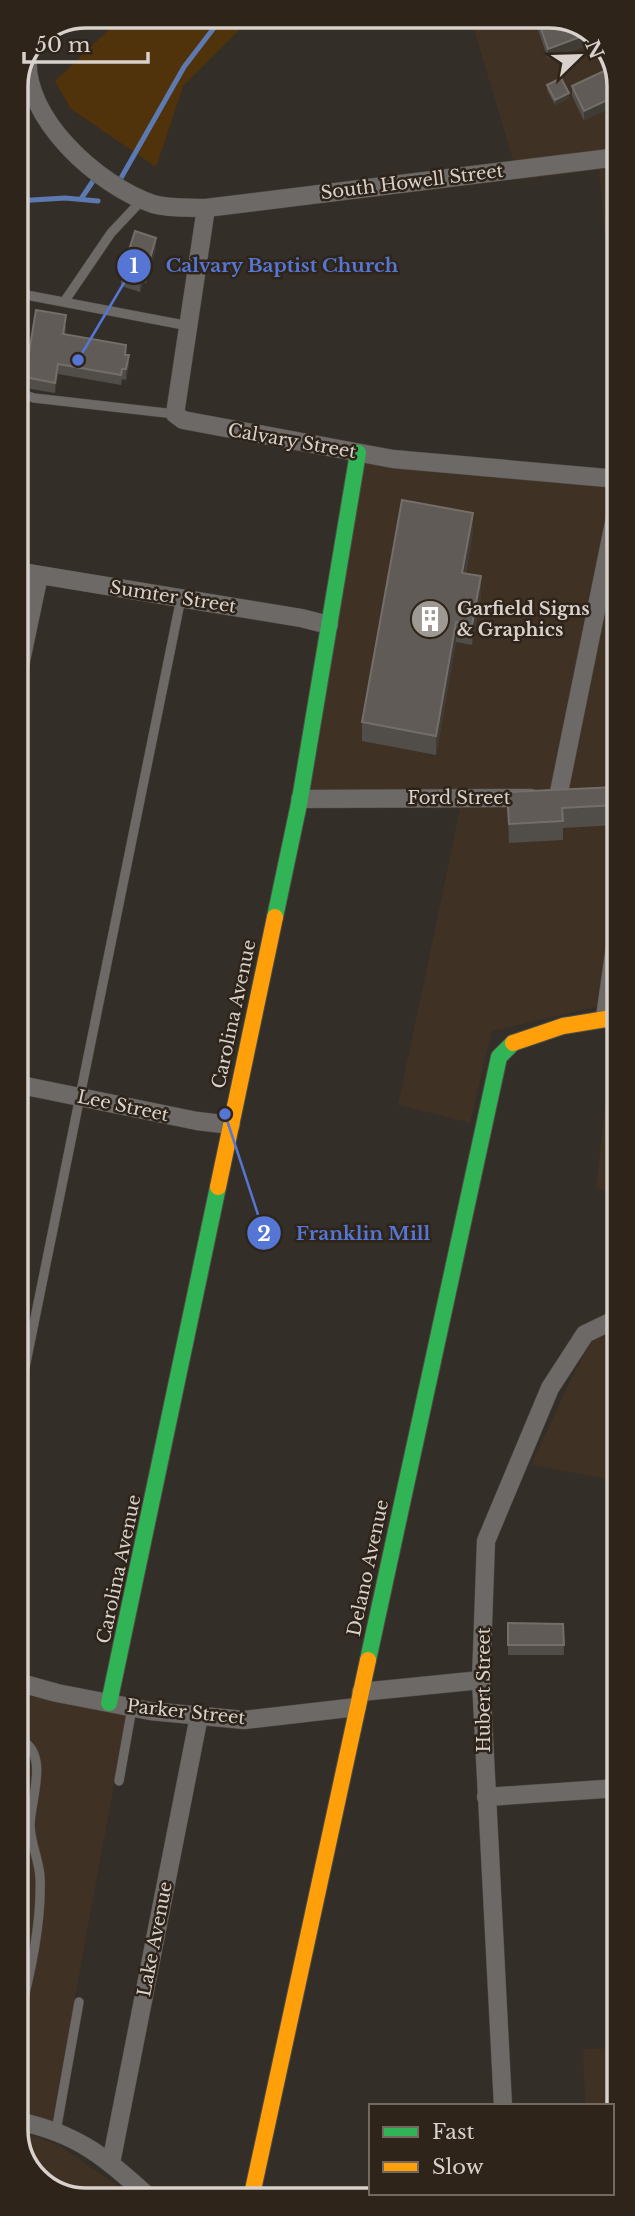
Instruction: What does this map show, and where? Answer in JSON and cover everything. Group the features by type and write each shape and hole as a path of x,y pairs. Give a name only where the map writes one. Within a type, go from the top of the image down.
{"street":[{"name":"South Howell Street","path":"29,78 35,102 64,142 115,185 143,199 168,207 206,208 607,158"},
{"path":"175,414 206,208"},
{"name":"Calvary Street","path":"175,414 183,420 219,428 407,461 607,478"},
{"name":"Carolina Avenue","path":"109,1703 300,799 358,453"},
{"name":"Ford Street","path":"300,799 564,797 607,563"},
{"name":"Sumter Street","path":"28,573 301,618 329,625"},
{"path":"28,628 39,575"},
{"name":"Delano Avenue","path":"253,2188 499,1057 509,1045 518,1041 565,1026 607,1018"},
{"name":"Lee Street","path":"28,1086 197,1121 230,1125"},
{"name":"Hubert Street","path":"503,2104 481,1680 486,1541 550,1388 585,1334 607,1323"},
{"name":"Parker Street","path":"28,1685 132,1708 244,1720 481,1680"},
{"name":"Lake Avenue","path":"111,2163 199,1716"},
{"path":"486,1797 607,1789"},
{"path":"28,2124 78,2140 111,2163 138,2188"}],"lane":[{"path":"64,302 111,233 143,199"},
{"path":"28,295 189,326"},
{"path":"28,396 175,414"},
{"path":"28,1353 181,598"},
{"path":"119,1781 132,1708"},
{"path":"28,1743 37,1765 30,1825 32,1846 40,1873 40,1905 28,1975"},
{"path":"56,2131 79,2002"}],"shaded area":[{"path":"110,28 241,28 183,86 156,167 71,109 55,81"},
{"path":"474,28 560,29 587,42 599,57 604,67 607,86 607,260 599,170 519,180"},
{"path":"365,463 607,487 607,1005 492,1031 470,1123 398,1105 460,809 305,807"},
{"path":"607,1086 607,1191 596,1188"},
{"path":"607,1334 607,1479 531,1465 591,1342"},
{"path":"28,1696 127,1714 52,2123 28,2118"},
{"path":"607,2048 607,2104 585,2104 583,2049"},
{"path":"28,2134 59,2145 121,2188 82,2188 64,2184 42,2168 31,2149"}],"building":[{"path":"541,28 560,29 580,37 548,49"},
{"path":"605,70 607,100 584,111 572,86"},
{"path":"561,78 569,93 555,100 547,85"},
{"path":"135,231 156,238 146,272 143,272 140,281 121,275"},
{"path":"36,310 66,315 63,334 126,345 125,355 129,355 126,369 122,369 121,375 58,364 55,383 28,378 28,359"},
{"name":"Garfield Signs & Graphics","path":"402,500 473,513 462,573 481,576 472,625 456,622 436,736 362,722"},
{"path":"607,787 607,806 562,808 563,821 509,824 507,792"},
{"path":"508,1623 563,1624 564,1645 508,1645"}],"waterway":[{"path":"121,178 184,67 214,28"},
{"path":"81,199 93,181"},
{"path":"28,200 65,198 98,201"}],"traffic: fast":[{"path":"275,917 300,799 358,453"},
{"path":"368,1660 499,1057 513,1043"},
{"path":"109,1703 218,1187"}],"traffic: slow":[{"path":"218,1187 275,917"},
{"path":"513,1043 563,1026 607,1019"},
{"path":"253,2188 368,1660"}],"place":[{"name":"Calvary Baptist Church","path":"78,360"},
{"name":"Garfield Signs & Graphics","path":"430,619"},
{"name":"Franklin Mill","path":"225,1114"}]}
